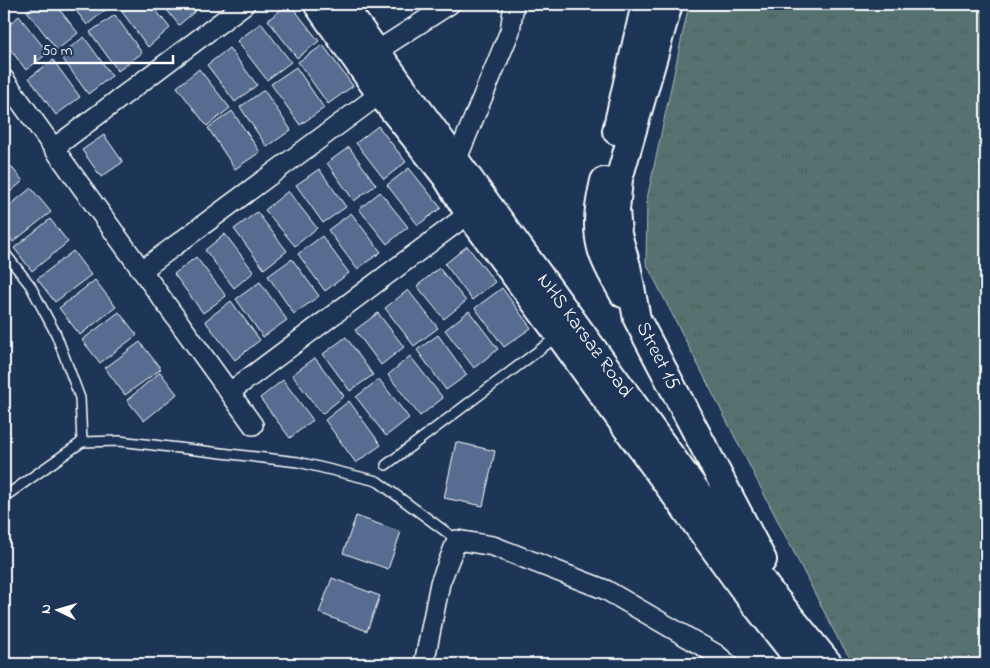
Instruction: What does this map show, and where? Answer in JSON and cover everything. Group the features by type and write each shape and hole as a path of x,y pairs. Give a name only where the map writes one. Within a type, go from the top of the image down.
{"street":[{"path":"54,148 245,4"},
{"name":"NHS Karsaz Road","path":"317,4 456,160 477,207 559,335 829,664"},
{"name":"NHS Karsaz Road","path":"342,4 379,73 446,178 477,207 678,482 746,593 802,664"},
{"path":"142,270 379,73 450,4"},
{"path":"456,160 510,31 514,4"},
{"path":"637,319 609,268 600,247 598,224 599,204 645,4"},
{"name":"Street 15","path":"669,4 619,179 616,210 618,234 627,266 637,319 799,628"},
{"path":"4,79 253,424"},
{"path":"230,392 477,207"},
{"path":"424,664 440,583 457,540 493,546 606,590 716,654 728,664"}],"lane":[{"path":"4,252 30,285 56,334 80,398 82,442"},
{"path":"386,464 559,335"},
{"path":"4,497 82,442 119,441 298,462 377,481 457,540"}],"green space":[{"path":"689,4 986,4 986,664 854,664 838,639 646,263 647,199"}],"building":[{"path":"37,4 55,4 78,33 57,50 27,11"},
{"path":"71,4 107,4 109,7 87,25"},
{"path":"128,4 151,4 170,28 148,47 120,9"},
{"path":"162,4 198,4 200,7 179,25"},
{"path":"290,4 319,41 297,58 268,20"},
{"path":"115,15 142,53 118,71 90,32"},
{"path":"19,16 48,53 26,70 4,41 4,29"},
{"path":"261,23 291,62 267,80 237,41"},
{"path":"84,37 112,76 88,94 60,55"},
{"path":"323,45 353,86 328,104 298,62"},
{"path":"229,48 257,85 235,102 207,65"},
{"path":"53,60 80,97 56,115 29,78"},
{"path":"296,67 324,108 300,125 271,84"},
{"path":"199,69 230,108 207,126 177,87"},
{"path":"264,90 291,130 267,147 240,107"},
{"path":"232,111 260,152 235,169 208,128"},
{"path":"378,126 406,162 384,179 356,143"},
{"path":"104,135 123,162 101,177 82,150"},
{"path":"349,147 376,185 354,201 327,163"},
{"path":"4,158 23,181 4,197"},
{"path":"409,168 441,208 418,225 387,185"},
{"path":"319,169 346,207 323,223 296,185"},
{"path":"31,188 51,212 13,242 4,229 4,210"},
{"path":"288,191 317,228 295,246 265,210"},
{"path":"380,192 408,227 387,244 359,209"},
{"path":"257,212 287,251 264,269 234,229"},
{"path":"351,213 381,252 357,269 328,230"},
{"path":"50,219 68,242 32,271 14,248"},
{"path":"225,234 254,272 234,288 205,250"},
{"path":"322,236 349,273 325,291 298,254"},
{"path":"467,246 495,282 472,300 445,264"},
{"path":"73,251 91,275 55,302 37,279"},
{"path":"196,257 226,296 203,313 174,274"},
{"path":"292,259 319,296 294,314 268,276"},
{"path":"439,268 466,301 444,319 417,286"},
{"path":"95,280 116,307 80,335 59,308"},
{"path":"260,282 287,320 263,337 236,299"},
{"path":"502,288 531,328 504,347 475,308"},
{"path":"408,290 438,328 414,346 385,308"},
{"path":"231,301 260,340 235,360 205,321"},
{"path":"469,311 498,349 474,368 445,330"},
{"path":"119,312 137,335 100,363 82,340"},
{"path":"378,313 404,347 381,365 355,330"},
{"path":"438,335 467,375 446,390 417,350"},
{"path":"346,337 373,375 350,391 323,354"},
{"path":"140,342 161,369 125,395 105,368"},
{"path":"410,356 443,398 420,416 388,375"},
{"path":"315,358 344,396 322,414 292,375"},
{"path":"160,372 177,394 144,421 127,400"},
{"path":"379,379 409,418 386,436 356,397"},
{"path":"283,380 313,420 290,438 260,398"},
{"path":"349,401 381,445 356,463 325,420"},
{"path":"456,442 495,451 483,506 444,498"},
{"path":"356,516 401,532 388,569 343,553"},
{"path":"332,578 380,596 367,631 319,613"}]}
